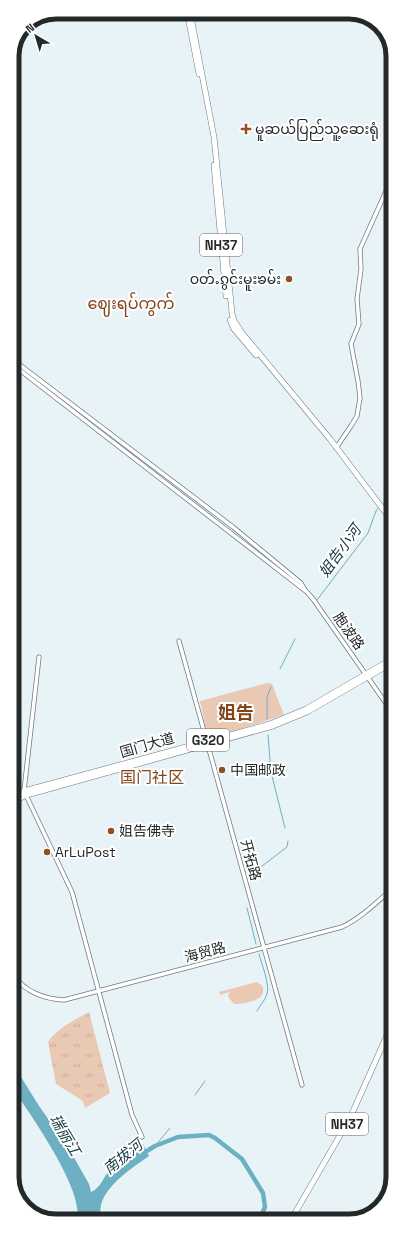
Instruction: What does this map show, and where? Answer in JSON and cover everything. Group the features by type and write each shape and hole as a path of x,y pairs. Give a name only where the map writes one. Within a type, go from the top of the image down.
{"highway":[{"name":"NH37","path":"188,19 211,137 225,292 231,322 239,335 327,440 332,443"},
{"name":"NH37","path":"191,19 214,137 229,291 234,321 242,333 330,439 386,514"},
{"name":"国门大道","path":"367,676 386,663"},
{"name":"国门大道","path":"19,796 270,724 306,708 386,666"},
{"name":"国门大道","path":"19,798 25,793"},
{"name":"NH37","path":"294,1214 350,1118 386,1038"}],"street":[{"path":"336,448 352,426 357,416 360,398 351,344 359,324 357,299 361,269 360,249 386,191"},
{"path":"19,364 272,558 301,583 307,592"},
{"path":"19,369 307,592"},
{"path":"155,474 158,470"},
{"path":"179,493 182,489"},
{"name":"胞波路","path":"307,592 386,703"},
{"name":"开拓路","path":"179,641 302,1085"},
{"path":"39,656 25,793 72,892 132,1115 142,1137"},
{"name":"海贸路","path":"19,982 28,989 41,996 64,1000 342,927 350,924 386,894"}],"green space":[{"path":"267,683 272,684 284,715 215,737 207,735 200,701"},
{"path":"257,982 262,986 263,993 253,1001 234,1004 228,995 230,992 220,995 219,992"},
{"path":"89,1012 110,1093 85,1108 83,1101 56,1084 48,1042 61,1028"}],"water":[{"path":"19,1074 39,1106 68,1147 89,1184 91,1192 100,1185 117,1162 143,1144 149,1156 135,1165 108,1190 101,1205 100,1214 77,1214 75,1197 70,1183 47,1141 19,1097"}],"waterway":[{"path":"382,505 386,502"},
{"name":"姐告小河","path":"317,600 368,533 376,511 379,507"},
{"name":"姐告小河","path":"280,669 295,639"},
{"name":"姐告小河","path":"267,719 267,697 271,687"},
{"name":"姐告小河","path":"268,735 271,772 285,828"},
{"name":"姐告小河","path":"249,876 287,847 288,841"},
{"name":"姐告小河","path":"247,908 256,944"},
{"name":"姐告小河","path":"257,1011 265,999 268,990 267,980 259,954"},
{"name":"姐告小河","path":"195,1095 205,1081"},
{"name":"姐告小河","path":"155,1146 170,1128"},
{"name":"南拔河","path":"142,1154 155,1146 178,1137 209,1135 215,1138 242,1159 263,1193 265,1207 262,1214"}],"place":[{"name":"မူဆယ်ပြည်သူ့ဆေးရုံ","path":"246,129"},
{"name":"ဝတ်ႉၵွင်းမူးၶမ်း","path":"289,279"},
{"name":"中国邮政","path":"222,770"},
{"name":"姐告佛寺","path":"111,831"},
{"name":"ArLuPost","path":"47,852"}],"district":[{"name":"ဈေးရပ်ကွက်","path":"131,303"},
{"name":"姐告","path":"236,713"},
{"name":"国门社区","path":"152,777"}],"water label":[{"name":"瑞丽江","path":"65,1135"}]}
